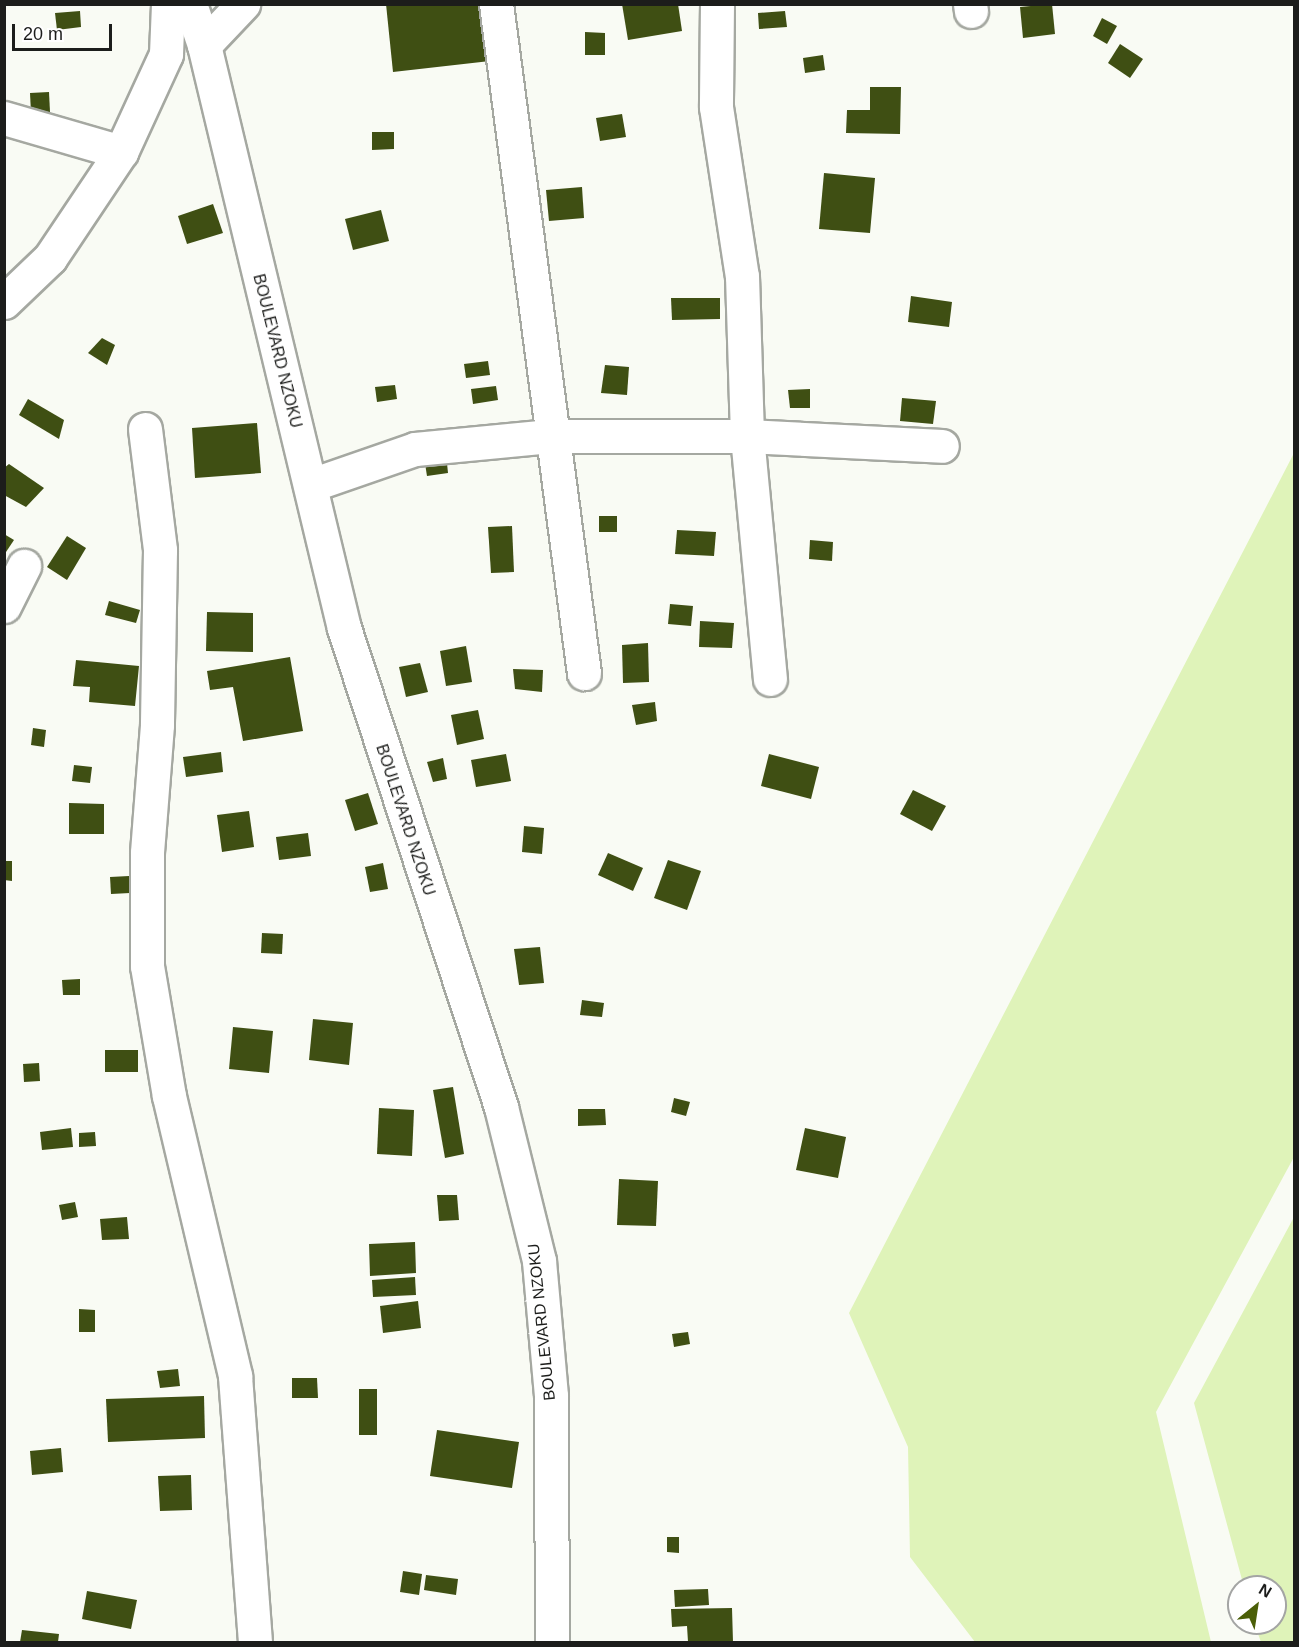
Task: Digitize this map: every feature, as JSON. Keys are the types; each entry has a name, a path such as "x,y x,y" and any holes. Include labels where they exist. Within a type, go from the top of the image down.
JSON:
{"street":[{"path":"4,302 50,258 122,152 166,54 168,4"},
{"name":"BOULEVARD NZOKU","path":"190,4 204,45 230,164 311,485 344,628 501,1107 539,1261 551,1396 552,1642"},
{"path":"204,45 243,4"},
{"path":"496,4 550,436 584,673"},
{"path":"717,4 716,107 742,276 747,436 770,679"},
{"path":"4,118 122,152"},
{"path":"145,429 160,550 157,725 147,853 147,966 169,1096 235,1376 255,1642"},
{"path":"311,485 415,449 550,436 747,436 942,446"},
{"path":"4,606 24,566"}],"green space":[{"path":"1294,453 1294,1157 1156,1412 1211,1642 975,1642 910,1557 908,1447 849,1313"},
{"path":"1294,1217 1294,1642 1261,1642 1258,1635 1287,1635 1287,1575 1241,1575 1194,1403"}],"building":[{"path":"386,4 483,4 490,61 393,72"},
{"path":"622,4 678,4 682,31 628,40"},
{"path":"1052,4 1055,34 1023,38 1020,7"},
{"path":"80,11 81,27 57,30 55,13"},
{"path":"785,11 787,27 759,29 758,13"},
{"path":"1102,18 1117,26 1107,44 1093,36"},
{"path":"585,32 605,33 605,55 585,55"},
{"path":"1120,44 1143,59 1130,78 1108,63"},
{"path":"823,55 825,70 805,73 803,58"},
{"path":"870,87 901,87 900,134 846,133 847,110 870,110"},
{"path":"49,92 50,112 31,113 30,93"},
{"path":"622,114 626,137 600,141 596,118"},
{"path":"372,132 394,132 394,149 372,150"},
{"path":"824,173 875,178 870,233 819,229"},
{"path":"582,187 584,218 549,221 546,190"},
{"path":"213,204 223,233 187,244 178,216"},
{"path":"381,210 389,241 353,250 345,219"},
{"path":"911,296 952,302 949,327 908,322"},
{"path":"671,298 720,298 720,319 672,320"},
{"path":"102,338 115,345 107,365 88,353"},
{"path":"488,361 490,375 466,378 464,364"},
{"path":"605,365 629,367 627,395 601,393"},
{"path":"395,385 397,399 377,402 375,387"},
{"path":"496,386 498,400 473,404 471,389"},
{"path":"810,389 810,408 790,408 788,390"},
{"path":"902,398 936,401 933,424 900,421"},
{"path":"28,399 64,420 59,439 19,415"},
{"path":"257,423 261,473 195,478 192,428"},
{"path":"446,454 448,473 427,476 424,457"},
{"path":"9,464 44,488 26,507 4,495 4,468"},
{"path":"599,516 617,516 617,532 599,532"},
{"path":"512,526 514,572 491,573 488,527"},
{"path":"677,530 716,532 714,556 675,554"},
{"path":"4,534 14,540 4,555"},
{"path":"67,536 86,548 67,580 47,567"},
{"path":"810,540 833,542 832,561 809,559"},
{"path":"109,601 140,610 136,623 105,615"},
{"path":"670,604 693,606 691,626 668,624"},
{"path":"207,612 253,613 253,652 206,651"},
{"path":"700,621 734,623 732,648 699,647"},
{"path":"648,643 649,682 623,683 622,645"},
{"path":"466,646 472,682 446,686 440,651"},
{"path":"290,657 303,731 243,741 233,687 210,690 207,671"},
{"path":"76,660 139,666 135,706 89,702 90,687 73,686"},
{"path":"420,663 428,692 406,697 399,667"},
{"path":"513,669 543,670 542,692 515,689"},
{"path":"655,702 657,721 636,725 632,705"},
{"path":"478,710 484,739 457,745 451,715"},
{"path":"33,728 46,730 44,747 31,745"},
{"path":"221,752 223,772 186,777 183,757"},
{"path":"506,754 511,781 476,787 471,760"},
{"path":"769,754 819,767 811,799 761,786"},
{"path":"443,758 447,779 433,782 427,762"},
{"path":"74,765 92,767 90,783 72,781"},
{"path":"913,790 946,806 932,831 900,814"},
{"path":"368,793 378,824 355,831 345,800"},
{"path":"69,803 104,804 104,834 69,834"},
{"path":"249,811 254,847 222,852 217,815"},
{"path":"524,826 544,828 542,854 522,852"},
{"path":"308,833 311,856 279,860 276,837"},
{"path":"608,853 643,868 633,891 598,875"},
{"path":"668,860 701,871 687,910 654,898"},
{"path":"4,861 12,861 12,881 4,880"},
{"path":"383,863 388,889 370,892 365,867"},
{"path":"129,876 130,893 111,894 110,877"},
{"path":"262,933 283,934 282,954 261,953"},
{"path":"540,947 544,983 519,985 514,949"},
{"path":"80,979 80,995 63,995 62,980"},
{"path":"582,1000 604,1003 602,1017 580,1015"},
{"path":"313,1019 353,1023 349,1065 309,1060"},
{"path":"233,1027 273,1031 269,1073 229,1069"},
{"path":"105,1050 138,1050 138,1072 105,1072"},
{"path":"39,1063 40,1081 24,1082 23,1064"},
{"path":"453,1087 464,1154 445,1158 433,1090"},
{"path":"674,1098 690,1102 686,1116 671,1112"},
{"path":"379,1108 414,1110 412,1156 377,1154"},
{"path":"578,1109 605,1109 606,1125 578,1126"},
{"path":"71,1128 73,1147 42,1150 40,1132"},
{"path":"805,1128 846,1137 838,1178 796,1170"},
{"path":"95,1132 96,1146 79,1147 79,1133"},
{"path":"619,1179 658,1181 656,1226 617,1225"},
{"path":"437,1195 457,1195 459,1220 439,1221"},
{"path":"75,1202 78,1217 62,1220 59,1205"},
{"path":"127,1217 129,1239 102,1240 100,1219"},
{"path":"415,1242 416,1273 370,1276 369,1244"},
{"path":"415,1277 416,1295 373,1297 372,1280"},
{"path":"418,1301 421,1328 383,1333 380,1306"},
{"path":"79,1309 95,1310 95,1332 79,1332"},
{"path":"688,1332 690,1344 674,1347 672,1334"},
{"path":"178,1369 180,1386 160,1388 157,1371"},
{"path":"292,1378 317,1378 318,1398 292,1398"},
{"path":"359,1389 377,1389 377,1435 359,1435"},
{"path":"204,1396 205,1438 108,1442 106,1399"},
{"path":"437,1430 519,1442 512,1488 430,1476"},
{"path":"61,1448 63,1472 32,1475 30,1451"},
{"path":"191,1475 192,1510 160,1511 158,1476"},
{"path":"667,1537 679,1537 679,1553 667,1552"},
{"path":"403,1571 422,1574 419,1595 400,1592"},
{"path":"426,1575 458,1579 456,1595 424,1590"},
{"path":"708,1589 709,1605 675,1607 674,1590"},
{"path":"87,1591 137,1600 131,1629 82,1619"},
{"path":"732,1608 733,1642 688,1642 687,1626 672,1627 671,1609"},
{"path":"22,1630 59,1634 58,1642 20,1642"}]}
